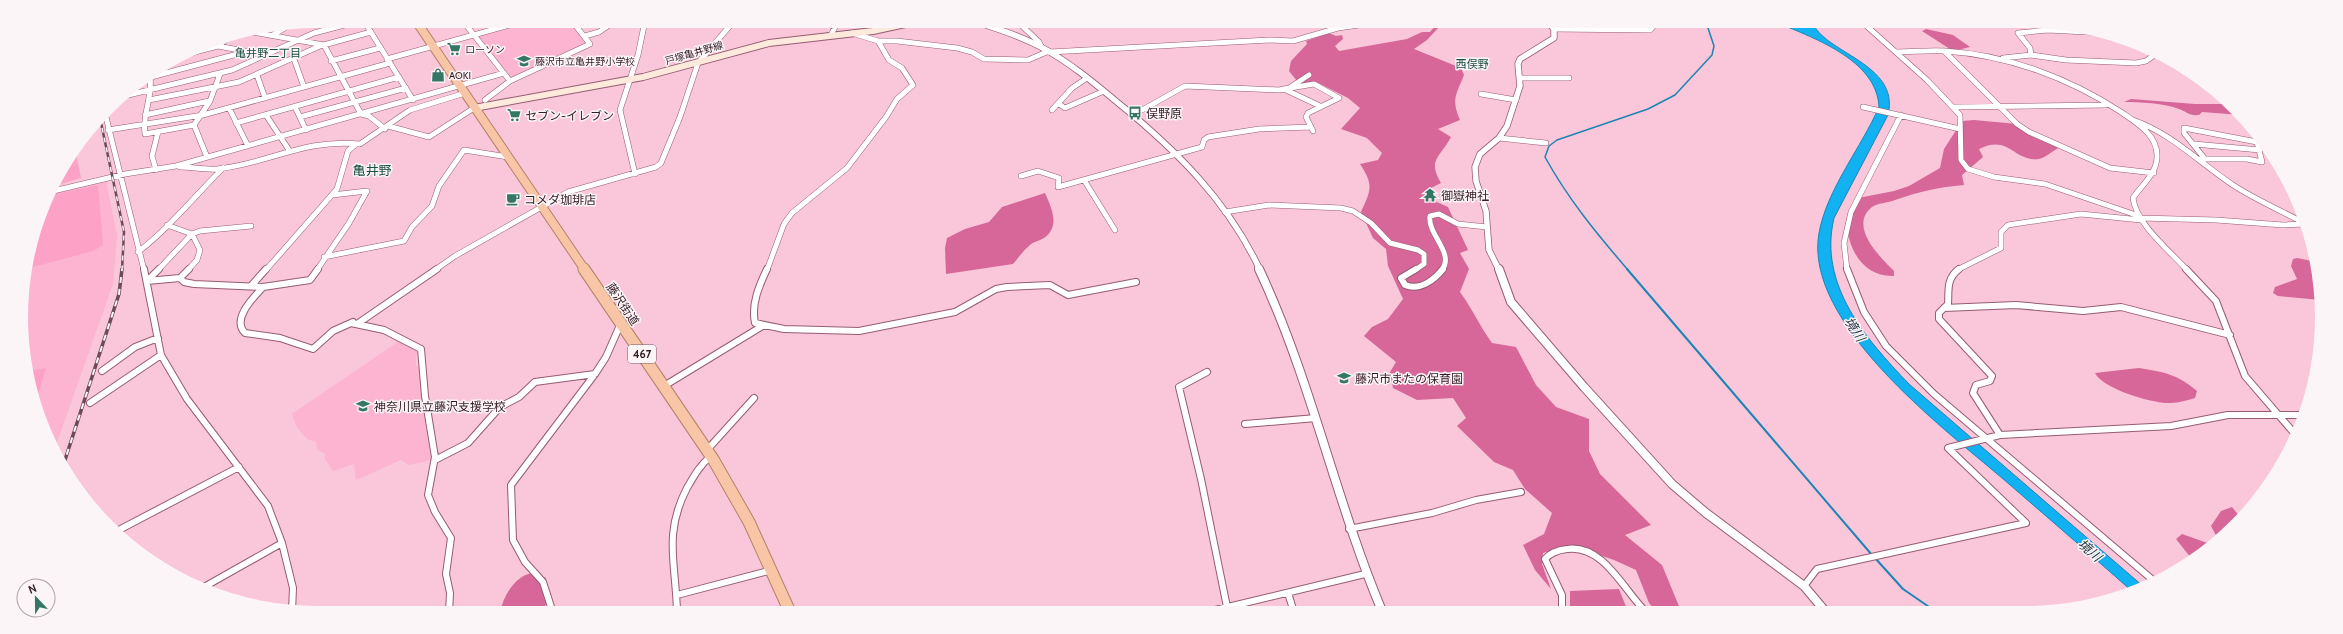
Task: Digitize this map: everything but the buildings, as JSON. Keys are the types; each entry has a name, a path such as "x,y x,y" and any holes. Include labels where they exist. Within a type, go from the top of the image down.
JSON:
{"highway":[{"name":"藤沢街道","path":"421,28 709,453 749,522 787,606"}],"main road":[{"name":"戸塚亀井野線","path":"474,108 630,80 769,43 894,28"}],"street":[{"path":"136,92 220,74 300,40 333,28"},
{"path":"368,28 413,100"},
{"path":"469,28 510,81"},
{"path":"108,130 142,126 203,115 340,77 433,46 499,28"},
{"path":"485,100 510,81 590,44 578,28"},
{"path":"585,36 599,32 605,28"},
{"path":"635,174 620,110 630,80 643,28"},
{"path":"263,287 248,304 241,319 242,330 245,333 280,338 313,349 334,331 366,317 455,256 568,192 656,167 661,163 680,117 698,63 728,28"},
{"path":"832,35 835,28"},
{"path":"994,28 1047,50"},
{"path":"1024,28 1047,50 1104,91 1178,155 1225,212 1245,242 1261,272 1316,418 1349,529 1365,574 1379,606"},
{"path":"852,33 878,41 897,40 947,46 966,50 984,58 996,60 1028,60 1047,50 1269,40 1293,41 1338,28"},
{"path":"1652,28 1650,30 1612,28 1554,30 1555,36 1549,43 1520,59 1518,67 1520,78 1516,100 1507,126 1499,138 1480,154 1475,167 1476,181 1486,211 1489,250 1501,273 1511,302 1584,387 1686,496 1804,586 1820,606"},
{"path":"1869,28 1897,52 1960,115 1962,121 1960,129 1961,160 1964,166 1971,171 1994,178 2045,184 2140,218"},
{"path":"273,35 281,30"},
{"path":"2031,55 2030,48 2018,34 2048,30 2069,31"},
{"path":"149,100 239,82 324,45 371,32"},
{"path":"263,34 324,45"},
{"path":"878,41 889,60 902,68 913,85 912,88 897,99 886,117 847,168 792,213 784,224 755,298 753,319 755,323 784,329 859,331 955,312 996,289 1007,287 1050,285 1068,295 1136,282"},
{"path":"324,45 348,92 362,114 369,116 386,128 429,137 474,108"},
{"path":"214,47 218,46 266,55"},
{"path":"331,61 380,48"},
{"path":"1897,52 1944,51 1994,58 2043,72 2084,90 2150,134 2157,163 2154,173 2133,198 2134,208 2140,218 2216,301 2245,376 2282,417 2292,431"},
{"path":"1944,51 1998,105 2029,132 2066,150 2110,168 2154,173"},
{"path":"160,74 246,52"},
{"path":"1994,58 2031,55 2066,60 2136,64 2146,62 2152,57"},
{"path":"294,59 304,87"},
{"path":"251,286 332,195 339,185 348,151 356,144 367,140 419,106 504,73"},
{"path":"151,81 153,88 142,126 145,134 194,125 203,115 217,87 220,74"},
{"path":"257,75 265,98"},
{"path":"1286,88 1309,75"},
{"path":"236,123 399,77"},
{"path":"1052,110 1059,104 1076,83 1087,78"},
{"path":"1520,78 1569,78"},
{"path":"1022,176 1038,171 1059,178 1058,187 1202,148 1204,140 1208,137 1259,130 1312,129 1306,118 1308,113 1339,98 1314,84 1262,91 1224,86 1215,88 1185,86 1144,109 1131,113"},
{"path":"300,117 406,88"},
{"path":"1286,88 1320,106"},
{"path":"57,190 120,175 166,168 413,100 462,90"},
{"path":"1059,104 1065,108 1104,91"},
{"path":"1481,94 1516,100"},
{"path":"145,114 209,101"},
{"path":"1953,107 1998,105 2107,105"},
{"path":"295,107 306,130"},
{"path":"1866,107 1960,129"},
{"path":"229,108 248,146"},
{"path":"266,115 289,150"},
{"path":"1900,115 1851,212 1844,243 1848,274 1864,312 1894,354 1934,394 2150,578"},
{"path":"2129,119 2148,125 2202,159 2220,176 2298,220"},
{"path":"106,120 138,252 147,281 161,355 187,399 268,506 282,543 293,588 292,605"},
{"path":"194,125 207,157"},
{"path":"2202,159 2194,144 2184,134 2184,128 2256,142"},
{"path":"156,170 152,156 158,132"},
{"path":"1499,138 1546,143"},
{"path":"166,168 222,168 289,150 334,141 356,144"},
{"path":"2194,144 2260,150"},
{"path":"2202,159 2247,159 2262,162 2258,146"},
{"path":"324,257 404,241 412,227 432,206 439,186 464,150 508,157"},
{"path":"138,252 156,238 222,168"},
{"path":"1084,180 1115,230"},
{"path":"180,278 184,282 194,284 263,287 310,280 324,257 349,223 368,191 332,195"},
{"path":"1225,212 1269,205 1337,207 1350,210 1371,223 1390,243 1418,250 1424,254 1424,264 1401,278 1405,285 1413,288 1420,286 1435,276 1445,266 1445,253 1429,224 1430,216 1439,214 1458,224 1487,227"},
{"path":"2000,435 1973,393 1973,389 1978,384 1990,381 1992,376 1987,368 1939,319 1939,313 1948,304 1948,284 1953,275 1966,264 2001,248 2000,234 2006,226 2081,214 2140,218 2216,220 2283,225 2300,224"},
{"path":"147,281 180,278 197,260 200,250 192,234 167,225"},
{"path":"147,281 192,234 200,231 251,226"},
{"path":"1944,308 2016,305 2083,311 2121,307 2230,335"},
{"path":"354,323 384,330 421,349 425,396 435,460 428,495 435,512 451,538 446,574 450,593 449,606"},
{"path":"551,606 543,582 525,562 513,540 511,485 595,374 606,357 621,323"},
{"path":"664,386 764,325"},
{"path":"102,371 135,347 158,338"},
{"path":"90,403 161,355"},
{"path":"1207,372 1178,387 1201,480 1227,606"},
{"path":"435,460 468,443 500,407 519,397 535,382 595,374"},
{"path":"676,606 677,595 670,541 678,502 709,453 754,398"},
{"path":"1804,586 1809,582 1817,569 2026,522 1948,448 2000,435 2171,426 2228,415 2298,416"},
{"path":"1245,424 1316,418"},
{"path":"121,529 239,467"},
{"path":"1349,529 1432,513 1476,500 1521,492"},
{"path":"208,585 282,543"},
{"path":"1562,606 1562,595 1545,559 1555,552 1573,548 1588,552 1603,561 1640,606"},
{"path":"677,595 772,570"},
{"path":"1246,606 1288,593 1365,574"},
{"path":"1288,593 1292,606"}],"shaded area":[{"name":"藤沢市立亀井野小学校","path":"505,28 575,28 588,43 510,79 478,36"},
{"path":"1433,28 1438,28 1427,40 1414,49 1461,68 1464,75 1457,92 1455,102 1460,120 1438,129 1451,137 1435,163 1435,169 1441,183 1425,191 1430,199 1448,207 1468,250 1460,253 1469,269 1460,292 1492,343 1516,347 1536,385 1556,407 1589,419 1589,451 1600,474 1651,525 1625,535 1662,565 1679,606 1652,606 1649,603 1636,570 1614,560 1570,545 1543,553 1542,564 1551,589 1535,570 1523,545 1544,534 1552,513 1525,489 1513,470 1494,462 1457,426 1466,418 1453,398 1417,400 1393,388 1390,372 1396,362 1364,336 1372,327 1388,319 1403,299 1388,266 1386,249 1373,238 1361,212 1370,188 1367,177 1360,164 1378,160 1382,153 1367,138 1341,129 1360,108 1348,98 1316,82 1296,89 1297,81 1289,71 1291,61 1307,44 1306,41 1329,33 1336,36 1342,35 1343,39 1335,46 1339,51 1407,39 1422,32 1430,32"},
{"path":"1926,29 1953,35 1970,47 1953,51 1922,31"},
{"path":"2131,99 2195,104 2221,104 2231,114 2202,112 2199,115 2193,115 2167,105 2124,102"},
{"path":"1974,120 2017,124 2060,147 2047,156 2039,159 2030,159 2023,157 2005,146 1989,145 1979,149 1983,157 1962,175 1964,185 1929,190 1872,207 1865,215 1863,223 1865,232 1875,250 1894,271 1894,276 1875,273 1861,262 1856,255 1849,237 1847,224 1858,198 1894,191 1909,186 1940,168 1944,149 1962,121"},
{"path":"77,156 81,178 61,184"},
{"path":"106,181 117,236 113,284 57,443 43,410 38,392 30,355 28,317 30,279 38,242 43,224 56,192"},
{"path":"98,185 103,245 93,251 33,267 43,224 55,194"},
{"path":"1045,193 1052,210 1052,228 1044,238 1028,247 1013,264 946,274 945,248 947,238 965,229 989,222 1002,207"},
{"path":"2297,258 2309,260 2313,279 2314,299 2278,296 2273,293 2275,287 2297,279 2291,266 2293,259"},
{"name":"神奈川県立藤沢支援学校","path":"399,341 415,348 419,353 416,355 416,366 421,367 421,397 431,460 409,465 401,460 356,480 354,464 333,471 325,459 325,454 317,449 316,442 307,439 296,426 292,414"},
{"path":"46,368 38,394 38,392 33,370"},
{"path":"2139,368 2176,377 2197,391 2195,398 2180,402 2163,403 2141,398 2108,385 2095,373"},
{"path":"2232,507 2237,514 2216,535 2211,526 2221,511"},
{"path":"2182,534 2206,543 2189,556 2176,539"},
{"path":"532,573 546,578 547,603 545,606 502,606 507,594 515,582"},
{"path":"1619,589 1626,606 1570,606 1570,591"}],"water":[{"name":"境川","path":"1790,28 1816,28 1830,42 1859,60 1872,71 1883,83 1889,97 1888,115 1834,218 1831,243 1833,266 1839,288 1849,309 1877,348 1909,384 2139,583 2128,588 1914,402 1882,370 1854,336 1832,302 1820,267 1819,233 1829,201 1879,107 1875,90 1867,76 1855,63 1840,52"}],"waterway":[{"path":"1628,270 1584,216 1563,187 1545,157 1549,146 1557,140 1648,109 1675,95 1712,55 1714,46 1708,28"},
{"path":"1627,269 1872,555"},
{"path":"1875,558 1903,589 1928,606"}],"railway":[{"path":"101,125 124,232 122,270"},
{"path":"65,459 119,294 122,269"}],"place":[{"name":"ローソン","path":"454,49"},
{"name":"藤沢市立亀井野小学校","path":"524,61"},
{"name":"AOKI","path":"438,75"},
{"name":"俣野原","path":"1135,113"},
{"name":"セブン-イレブン","path":"514,115"},
{"name":"御嶽神社","path":"1430,195"},
{"name":"コメダ珈琲店","path":"513,199"},
{"name":"藤沢市またの保育園","path":"1344,378"},
{"name":"神奈川県立藤沢支援学校","path":"363,406"}],"district":[{"name":"亀井野二丁目","path":"268,53"},
{"name":"西俣野","path":"1472,64"},
{"name":"亀井野","path":"372,170"}]}
